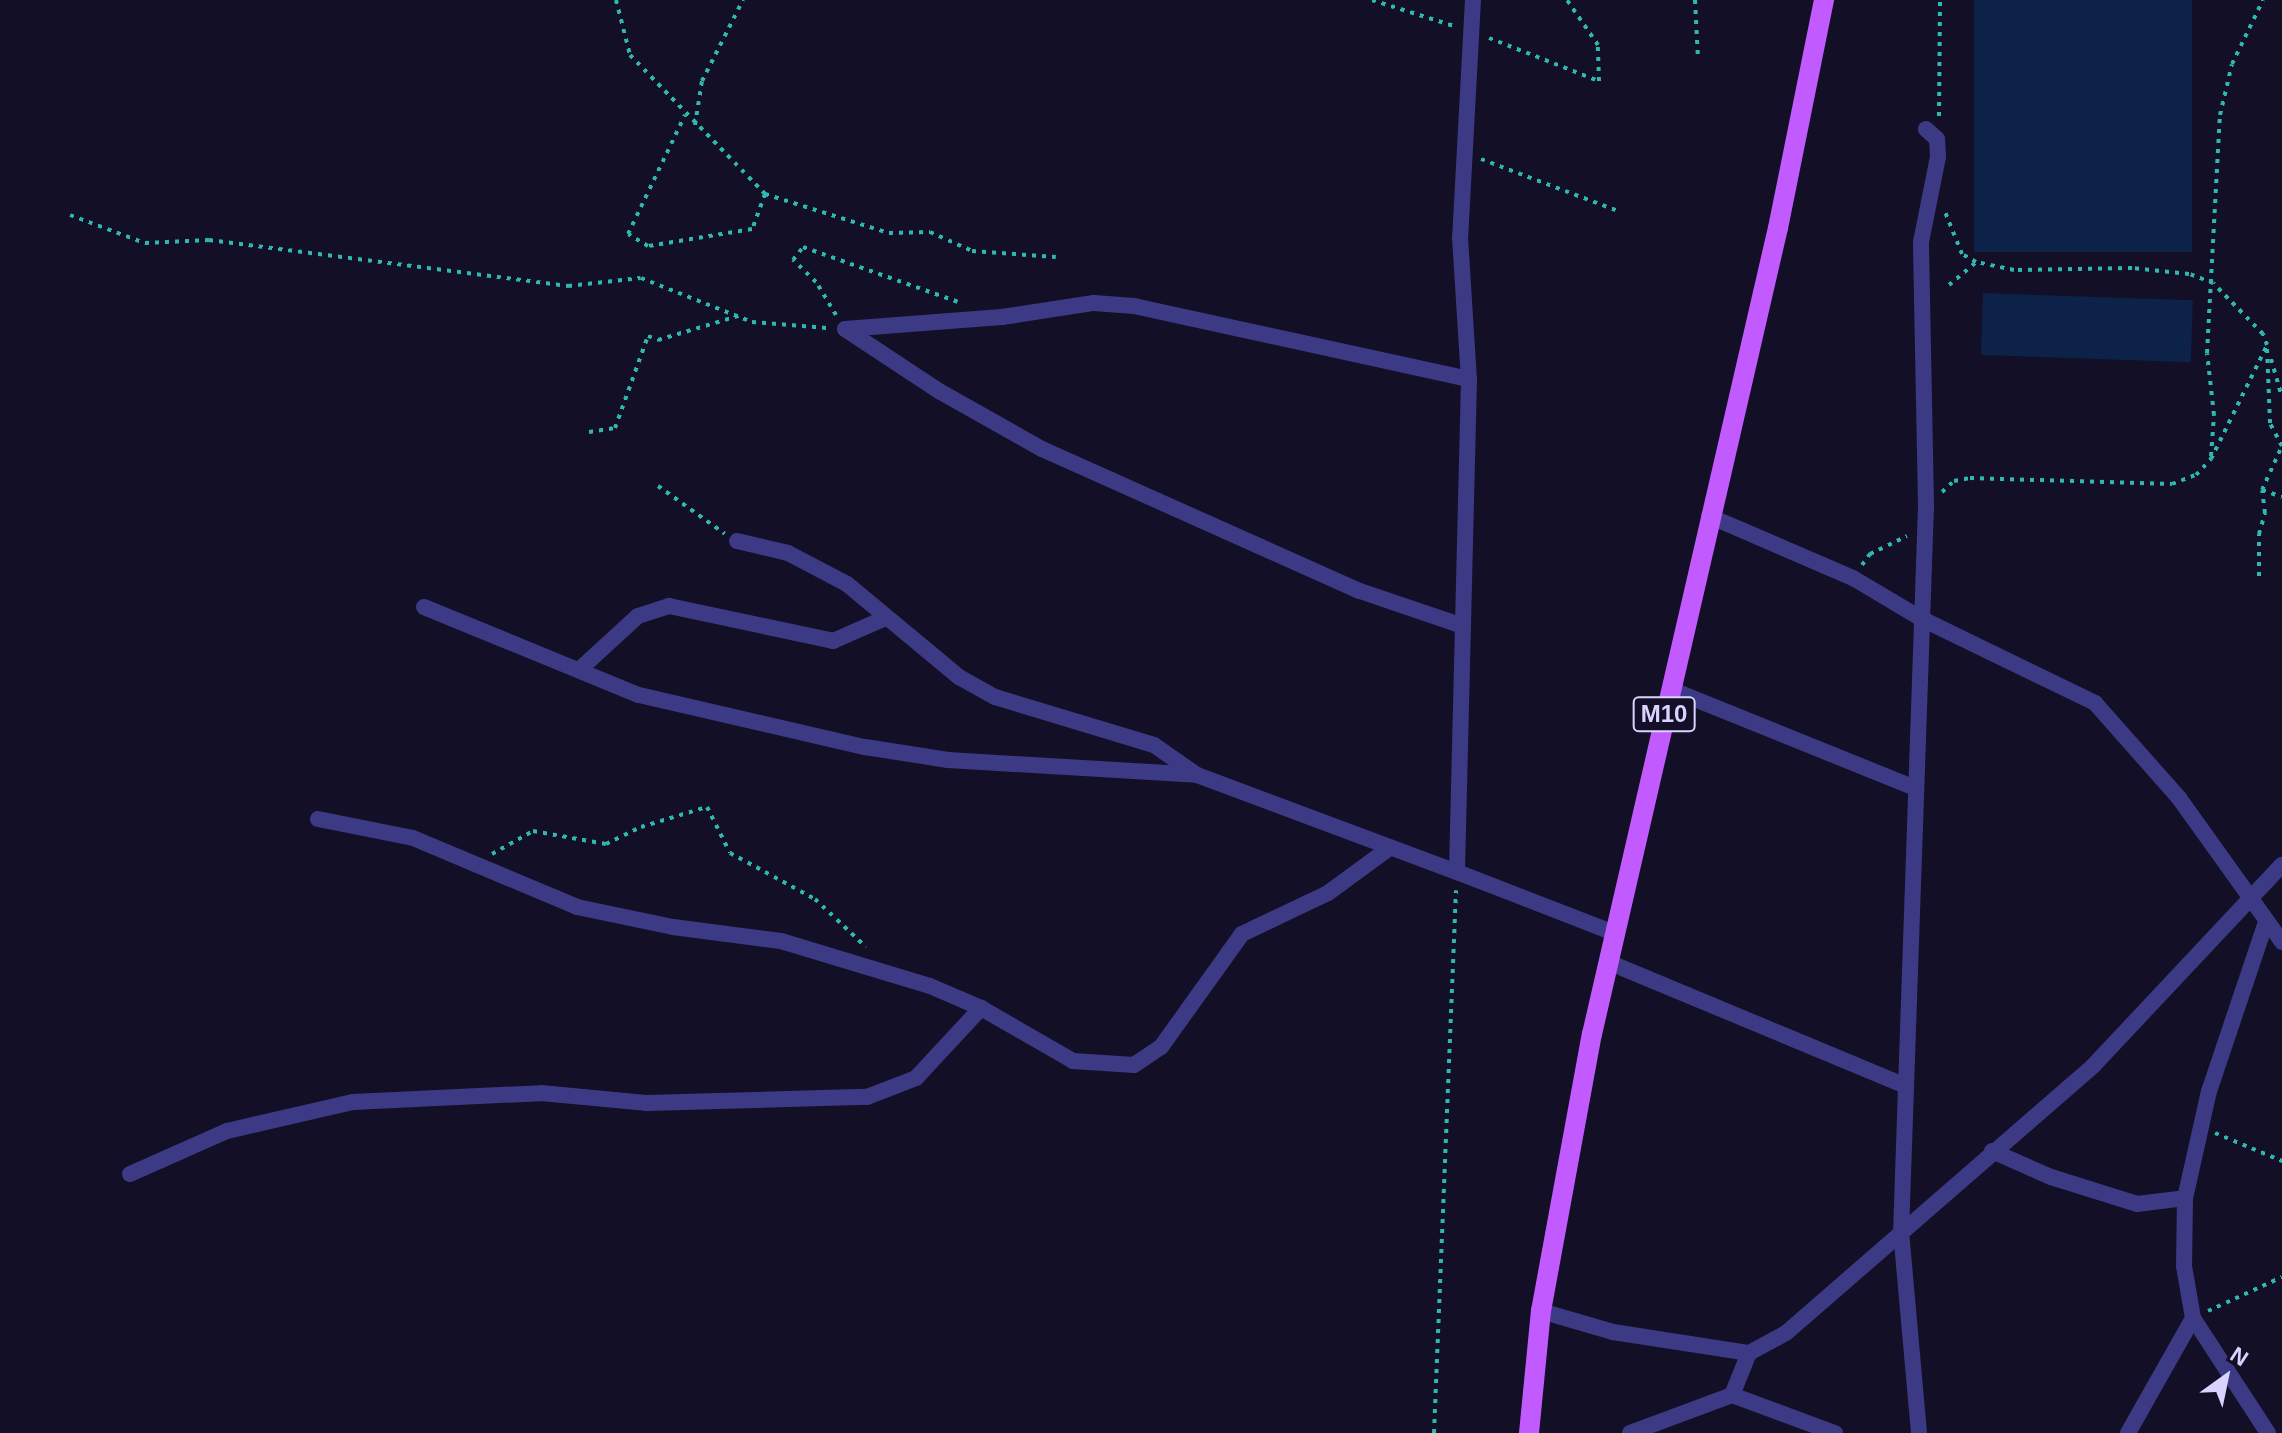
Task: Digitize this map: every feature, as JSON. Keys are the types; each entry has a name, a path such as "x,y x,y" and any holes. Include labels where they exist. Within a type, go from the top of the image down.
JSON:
{"main road":[{"name":"M10","path":"1529,1433 1541,1311 1608,962 1778,228 1824,0"}],"street":[{"path":"1457,872 1460,625 1469,379 1460,237 1473,0"},
{"path":"1919,1433 1901,1233 1920,618 1926,517 1921,242 1936,188 1931,134"},
{"path":"845,329 1002,317 1094,303 1134,306 1469,379"},
{"path":"845,329 939,391 1042,449 1360,591 1460,625"},
{"path":"1709,516 1853,578 1920,618 2095,703 2179,798 2251,903 2282,942"},
{"path":"737,541 813,564 847,584 883,619 995,697 1154,745 1197,775 1614,933"},
{"path":"579,670 638,616 669,606 833,641 883,619"},
{"path":"424,607 639,695 865,747 994,766 1197,775"},
{"path":"1670,689 1915,788"},
{"path":"318,819 413,838 577,907 673,927 781,941 897,976 981,1008 1073,1061 1134,1065 1161,1047 1242,934 1328,893 1388,849"},
{"path":"1732,1395 1749,1353 1816,1310 1992,1151 2093,1066 2251,903 2282,865"},
{"path":"2266,922 2202,1128 2185,1198 2184,1266 2193,1318 2268,1433"},
{"path":"1608,962 1904,1085"},
{"path":"130,1174 227,1131 353,1102 541,1093 646,1103 867,1097 916,1078 981,1008"},
{"path":"1992,1151 2051,1177 2137,1204 2185,1198"},
{"path":"1541,1311 1613,1332 1749,1353"},
{"path":"2128,1433 2193,1318"},
{"path":"1630,1433 1732,1395 1835,1433"}],"path":[{"path":"616,0 630,55 765,194 889,233 930,232 972,251 1056,257"},
{"path":"695,125 702,81 743,0"},
{"path":"1372,0 1471,32 1599,81 1598,45 1567,0"},
{"path":"1695,0 1698,60"},
{"path":"1931,134 1942,95 1940,0"},
{"path":"2211,459 2214,415 2207,353 2220,115 2232,64 2263,0"},
{"path":"685,115 628,234 648,246 752,229 765,194"},
{"path":"1465,151 1510,174 1618,211"},
{"path":"1936,188 1962,254 1976,262 2014,270 2132,268 2189,274 2213,283 2263,334 2282,397"},
{"path":"70,215 145,243 209,240 568,286 641,278 752,322 845,329"},
{"path":"845,329 816,282 793,260 803,247 1002,317"},
{"path":"1949,285 1976,262"},
{"path":"589,432 615,428 648,336 658,340 740,315"},
{"path":"1853,578 1870,554 1910,535 1926,517 1937,496 1954,481 1970,478 2172,484 2196,475 2211,459 2267,345"},
{"path":"2259,576 2259,534 2265,513 2262,490 2282,446 2270,423 2267,345"},
{"path":"658,486 737,541"},
{"path":"2262,490 2282,497"},
{"path":"473,864 533,831 606,844 641,827 707,807 730,853 815,899 897,976"},
{"path":"1434,1433 1457,872"},
{"path":"2202,1128 2282,1161"},
{"path":"2193,1318 2282,1277"}],"water":[{"path":"1974,0 2192,0 2192,252 1974,252"},
{"path":"1983,293 2193,300 2191,362 1981,355"}]}
